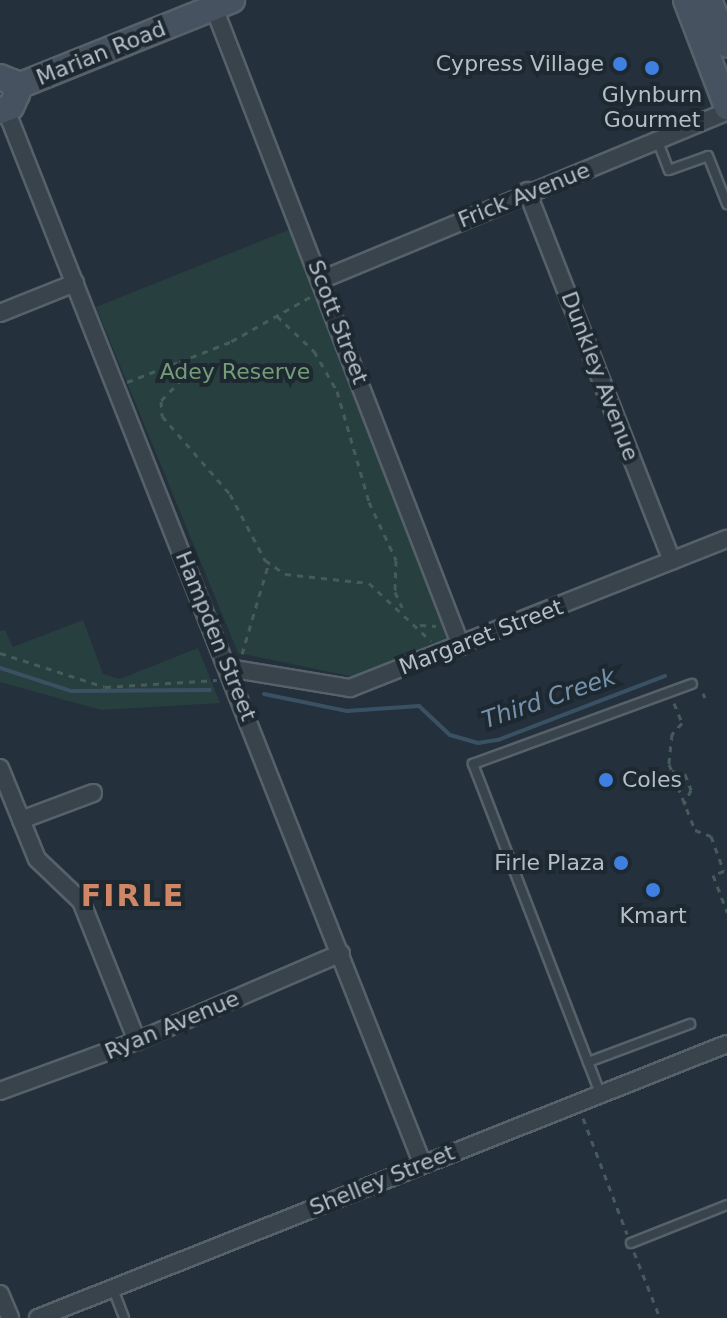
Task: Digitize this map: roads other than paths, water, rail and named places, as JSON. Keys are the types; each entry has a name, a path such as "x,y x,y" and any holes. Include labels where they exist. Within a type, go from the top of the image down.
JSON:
{"street":[{"path":"686,0 712,13 727,45"},
{"name":"Marian Road","path":"8,82 219,2"},
{"name":"Scott Street","path":"219,2 461,646"},
{"path":"712,13 727,110"},
{"path":"3,111 15,102 8,82"},
{"name":"Frick Avenue","path":"324,282 527,191 658,142 727,110"},
{"name":"Hampden Street","path":"3,111 75,283 422,1163"},
{"name":"Dunkley Avenue","path":"527,191 672,561"},
{"path":"0,313 75,283"},
{"name":"Margaret Street","path":"230,673 350,688 727,539"},
{"path":"0,768 37,859 81,901 137,1041"},
{"path":"21,820 93,793"},
{"name":"Ryan Avenue","path":"0,1091 137,1041 341,953"},
{"name":"Shelley Street","path":"38,1318 727,1044"},
{"path":"0,1294 10,1318"}],"lane":[{"path":"658,142 669,170 708,156 727,204"},
{"path":"600,1093 473,764 692,684"},
{"path":"588,1062 690,1024"},
{"path":"631,1243 727,1205"},
{"path":"113,1288 124,1318"}],"waterway":[{"name":"Third Creek","path":"0,668 71,691 210,690"},
{"name":"Third Creek","path":"264,694 347,711 419,706 450,735 478,743 498,740 665,676"}],"place":[{"name":"Cypress Village","path":"620,64"},
{"name":"Glynburn Gourmet","path":"652,68"},
{"name":"Coles","path":"606,780"},
{"name":"Firle Plaza","path":"621,863"},
{"name":"Kmart","path":"653,890"}],"district":[{"name":"FIRLE","path":"133,896"}],"park label":[{"name":"Adey Reserve","path":"235,372"}]}
